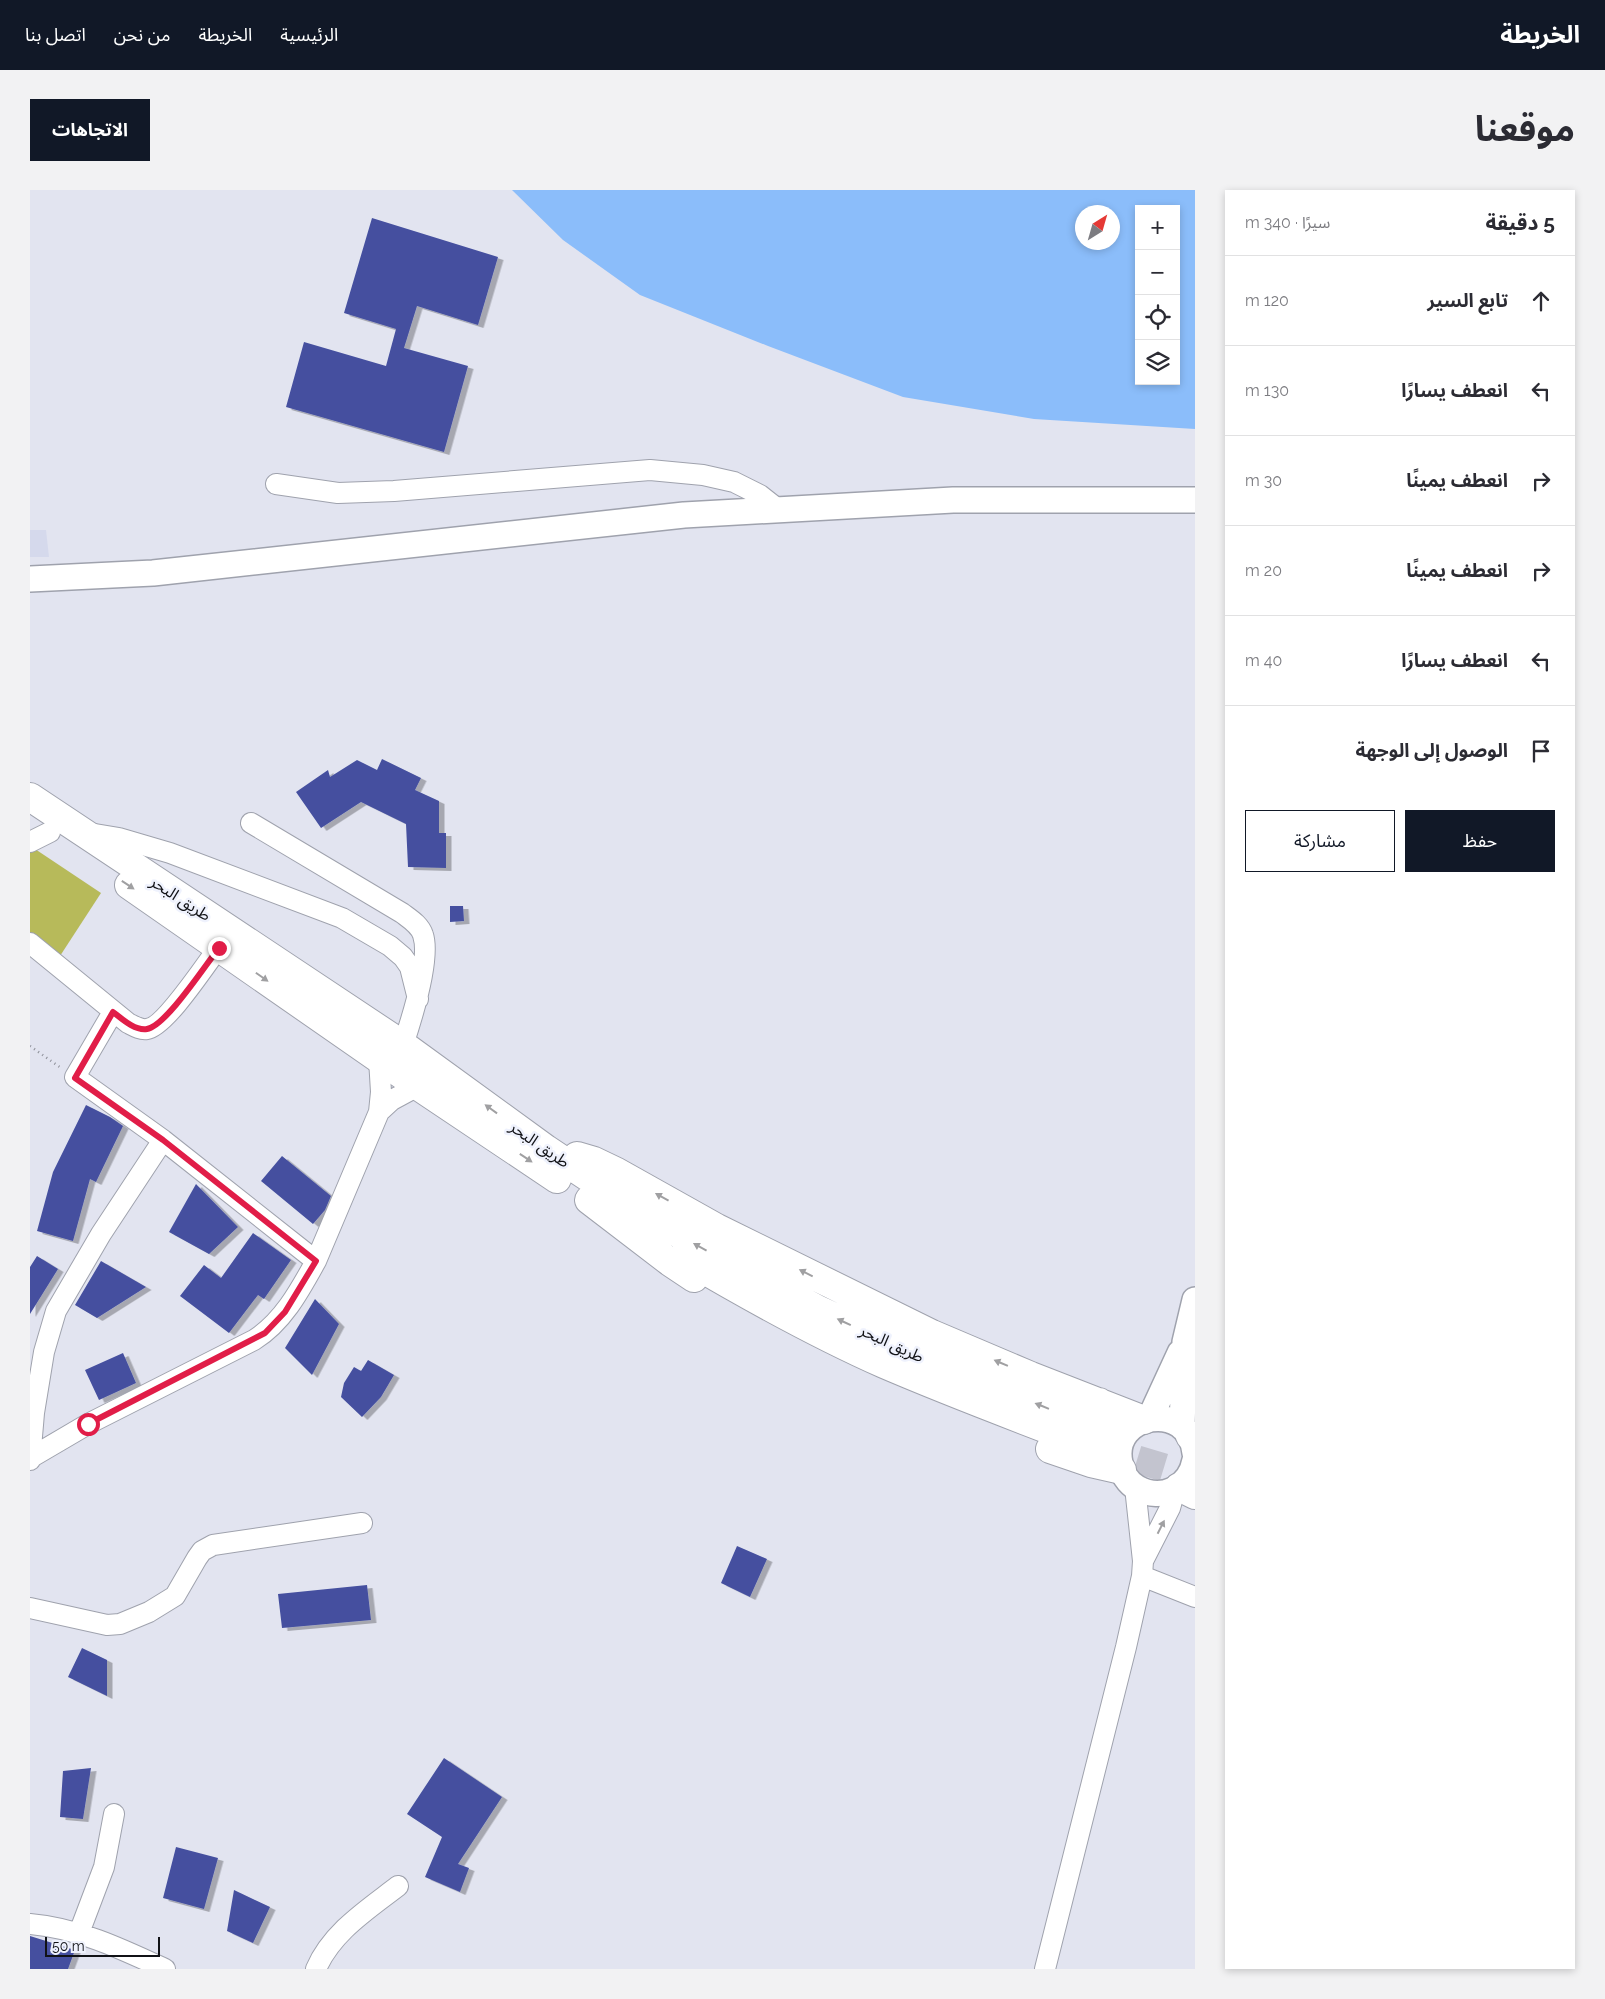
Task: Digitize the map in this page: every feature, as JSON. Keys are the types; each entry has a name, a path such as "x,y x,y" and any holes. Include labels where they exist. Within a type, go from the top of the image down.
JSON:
{"highway":[{"name":"طريق البحر","path":"30,797 403,1045 546,1149 698,1245 819,1310 1090,1433"},
{"name":"طريق البحر","path":"37,831 219,948 418,1086 589,1200 718,1278 827,1337 937,1387 1090,1433"},
{"path":"1128,1478 1090,1433 1147,1419"}],"main road":[{"path":"30,579 153,573 684,515 953,500 1195,500"},
{"path":"1147,1419 1185,1342 1195,1300"},
{"path":"1185,1342 1193,1469 1183,1491 1161,1494 1147,1493 1128,1478 1119,1458 1120,1446 1125,1435 1133,1426 1147,1419 1161,1418 1172,1421 1191,1443"}],"street":[{"path":"276,484 338,493 394,491 650,470 703,474 734,482 760,495 779,510"},
{"path":"251,822 402,913 415,923 422,933 425,944 418,999 403,1045"},
{"path":"80,831 119,838 170,853 342,918 390,946 403,957 410,967 418,999"},
{"path":"30,943 113,1012 139,1028 148,1029 156,1025 170,1012 219,948"},
{"path":"113,1012 75,1078 163,1140 316,1261"},
{"path":"30,1459 88,1424 265,1333 285,1312 316,1261 378,1112 381,1092 379,1059"},
{"path":"378,1112 392,1100 418,1086"},
{"path":"30,1459 34,1413 42,1361 56,1311 101,1234 163,1140"},
{"path":"1128,1478 1143,1569"},
{"path":"1045,1969 1126,1647 1143,1569 1170,1508 1183,1491"},
{"path":"30,1608 107,1626 120,1624 149,1612 175,1596 202,1551 213,1545 362,1523"},
{"path":"1143,1569 1195,1597"},
{"path":"79,1934 104,1866 114,1814"},
{"path":"316,1969 334,1939 345,1927 398,1886"},
{"path":"30,1924 79,1934 110,1944 165,1969"}],"path":[{"path":"30,1046 75,1078"}],"shaded area":[{"path":"30,530 46,530 49,557 30,557"},
{"path":"32,847 101,893 60,956 30,933 30,850"}],"water":[{"path":"512,190 1195,190 1195,429 1034,419 903,397 640,295 563,240"}],"building":[{"path":"372,218 498,257 478,325 417,306 404,348 468,366 444,452 286,407 304,342 386,366 396,329 344,313"},
{"path":"382,759 421,778 415,790 439,801 439,833 446,833 446,868 408,867 406,824 361,802 321,828 296,792 328,770 330,777 357,760 377,770"},
{"path":"450,906 463,906 464,921 450,922"},
{"path":"86,1105 123,1126 96,1182 90,1179 73,1241 37,1231 53,1172"},
{"path":"282,1156 331,1196 325,1210 313,1224 261,1181"},
{"path":"196,1184 238,1227 209,1254 169,1232"},
{"path":"253,1233 291,1260 264,1299 258,1295 229,1333 180,1296 204,1265 221,1278"},
{"path":"37,1256 58,1269 30,1314 30,1267"},
{"path":"101,1261 146,1287 97,1318 75,1305"},
{"path":"315,1299 339,1324 312,1375 285,1348"},
{"path":"123,1353 136,1383 99,1400 85,1370"},
{"path":"368,1360 394,1375 381,1397 362,1417 341,1397 344,1383 354,1367 361,1371"},
{"path":"737,1546 767,1559 750,1597 721,1583"},
{"path":"367,1585 371,1620 282,1628 278,1594"},
{"path":"82,1648 107,1660 107,1696 68,1677"},
{"path":"444,1758 502,1797 458,1864 469,1868 460,1892 425,1877 442,1837 407,1814"},
{"path":"91,1768 83,1819 60,1817 63,1771"},
{"path":"176,1847 218,1858 204,1909 163,1898"},
{"path":"234,1890 270,1907 253,1943 227,1931"},
{"path":"30,1936 75,1950 68,1969 30,1969"}],"tunnel":[{"path":"1097,1447 1195,1477"}],"route":[{"path":"88,1424 265,1333 285,1312 304,1284 316,1261 163,1140 75,1078 113,1012 128,1023 139,1028 148,1029 156,1025 170,1012 219,948"}]}
